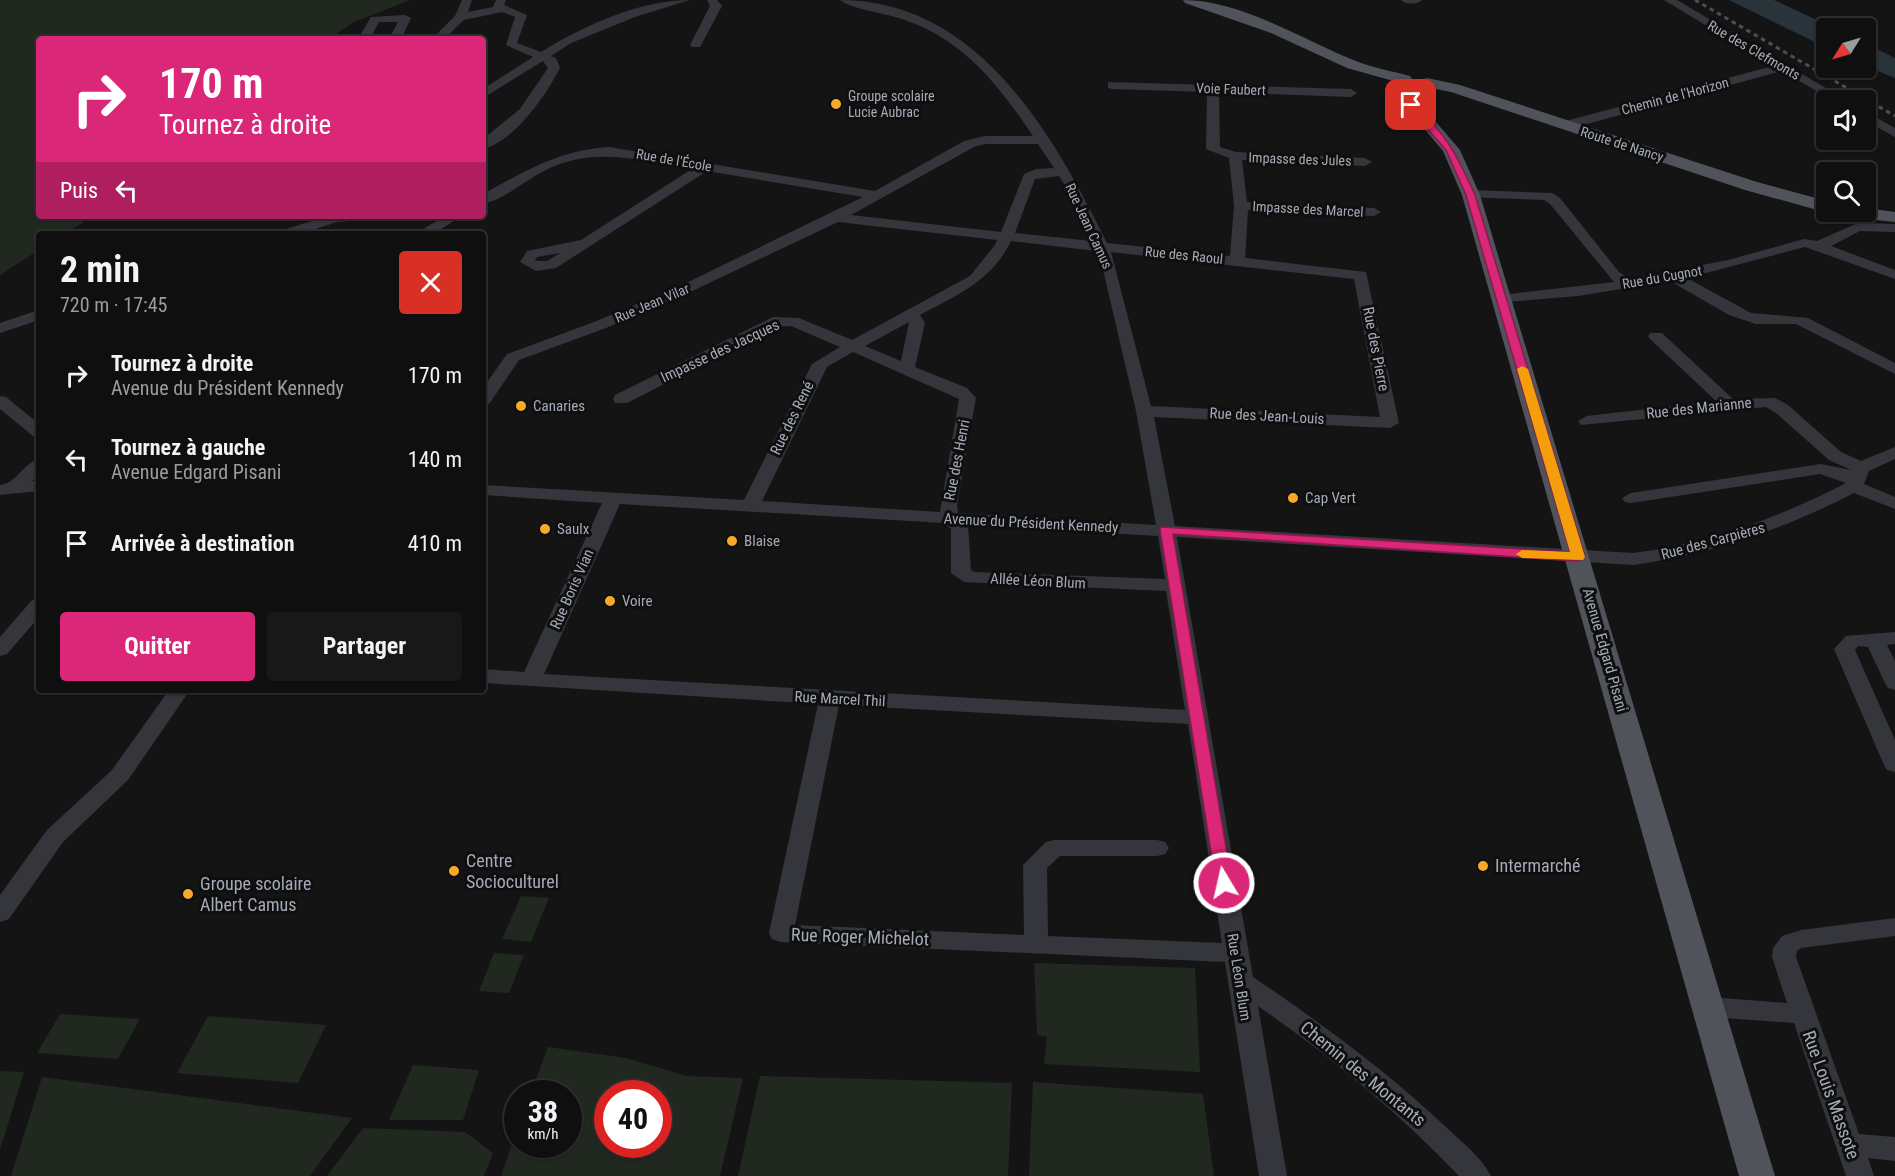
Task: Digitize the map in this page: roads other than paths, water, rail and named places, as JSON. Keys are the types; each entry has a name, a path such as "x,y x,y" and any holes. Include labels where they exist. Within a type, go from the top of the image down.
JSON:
{"main road":[{"name":"Route de Nancy","path":"1190,0 1257,22 1337,59 1411,88 1467,92 1776,194 1816,204"},
{"name":"Avenue Edgard Pisani","path":"1411,88 1451,150 1470,194 1578,557 1757,1176"},
{"name":"Route de Nancy","path":"1776,194 1816,199"},
{"path":"1876,206 1893,212"},
{"path":"1876,212 1893,212"}],"street":[{"path":"441,36 460,17 467,0"},
{"path":"486,92 541,57 590,30 664,2 686,0"},
{"path":"696,45 699,35 716,6 712,0"},
{"name":"Rue Jean Camus","path":"845,0 908,16 961,44 999,80 1070,182 1102,247 1113,278 1144,411 1166,529"},
{"path":"1406,0 1417,0"},
{"name":"Rue des Clefmonts","path":"1669,0 1822,90"},
{"path":"460,17 502,5 521,15 511,42 512,45 552,61 554,68 548,81 507,129 486,143"},
{"path":"366,36 375,20 405,18 396,36"},
{"name":"Chemin de l'Horizon","path":"1567,125 1782,67"},
{"name":"Voie Faubert","path":"1112,85 1351,93"},
{"path":"1213,88 1214,149 1235,156 1241,206 1237,260"},
{"path":"1876,122 1895,133"},
{"name":"Rue Jean Vilar","path":"486,396 513,357 600,325 685,289 836,218 959,148 985,140 1040,140"},
{"name":"Rue de l'École","path":"486,198 555,158 570,154 620,151 875,195"},
{"name":"Impasse des Jules","path":"1235,156 1365,162"},
{"path":"581,244 706,166"},
{"name":"Rue des René","path":"751,508 755,494 820,364 984,273 1006,237 1029,177 1036,173 1061,172"},
{"path":"1470,194 1547,196 1555,201 1614,275 1627,284"},
{"name":"Impasse des Marcel","path":"1241,206 1374,212"},
{"name":"Rue du Cugnot","path":"1819,246 1893,212"},
{"path":"836,218 1006,237"},
{"path":"295,231 333,219"},
{"path":"361,231 371,219"},
{"path":"428,231 450,219"},
{"name":"Rue des Raoul","path":"1006,237 1361,275"},
{"name":"Rue du Cugnot","path":"1501,300 1672,276 1748,260 1804,243 1819,246 1895,275"},
{"name":"Rue des Pierre","path":"1361,275 1390,423"},
{"path":"1672,276 1733,310 1756,319 1792,318 1802,321 1895,369"},
{"path":"907,368 917,323 912,314"},
{"path":"0,328 36,316"},
{"name":"Impasse des Jacques","path":"621,399 772,322 793,321 907,368"},
{"path":"1656,336 1729,404"},
{"name":"Rue des Henri","path":"907,368 961,392 968,398 948,505 950,519"},
{"path":"0,401 36,430"},
{"name":"Rue des Marianne","path":"1587,421 1729,404 1769,402 1782,409 1857,477"},
{"name":"Rue des Jean-Louis","path":"1144,411 1390,423"},
{"name":"Rue des Carpières","path":"1578,557 1633,560 1707,546 1762,530 1857,477 1895,452"},
{"path":"8,489 36,466"},
{"path":"1631,498 1821,469 1857,477 1895,504"},
{"path":"8,489 36,486"},
{"name":"Avenue du Président Kennedy","path":"486,490 751,508 1166,529 1578,557"},
{"name":"Rue Boris Vian","path":"531,680 613,499"},
{"name":"Allée Léon Blum","path":"950,519 960,527 961,573 971,578 1175,585"},
{"name":"Rue Léon Blum","path":"1166,529 1273,1176"},
{"path":"0,650 30,627 36,612"},
{"path":"1895,683 1885,639 1853,640 1844,649 1895,765"},
{"name":"Rue Marcel Thil","path":"486,676 1197,718"},
{"path":"0,913 56,836 120,775 178,693"},
{"name":"Rue Roger Michelot","path":"830,698 781,933 1235,953"},
{"path":"1036,944 1035,865 1054,848 1157,848"},
{"name":"Rue Louis Massote","path":"1860,1176 1784,957 1785,948 1791,942 1895,927"},
{"name":"Chemin des Montants","path":"1240,981 1278,1006 1372,1078 1440,1137 1477,1176"},
{"path":"1709,1007 1803,1014"},
{"path":"1849,1145 1895,1149"}],"railway":[{"path":"1695,0 1895,116"}],"place":[{"name":"Groupe scolaire Lucie Aubrac","path":"836,104"},
{"name":"Canaries","path":"521,406"},
{"name":"Cap Vert","path":"1293,498"},
{"name":"Saulx","path":"545,529"},
{"name":"Blaise","path":"732,541"},
{"name":"Voire","path":"610,601"},
{"name":"Intermarché","path":"1483,866"},
{"name":"Centre Socioculturel","path":"454,871"},
{"name":"Groupe scolaire Albert Camus","path":"188,894"}]}
